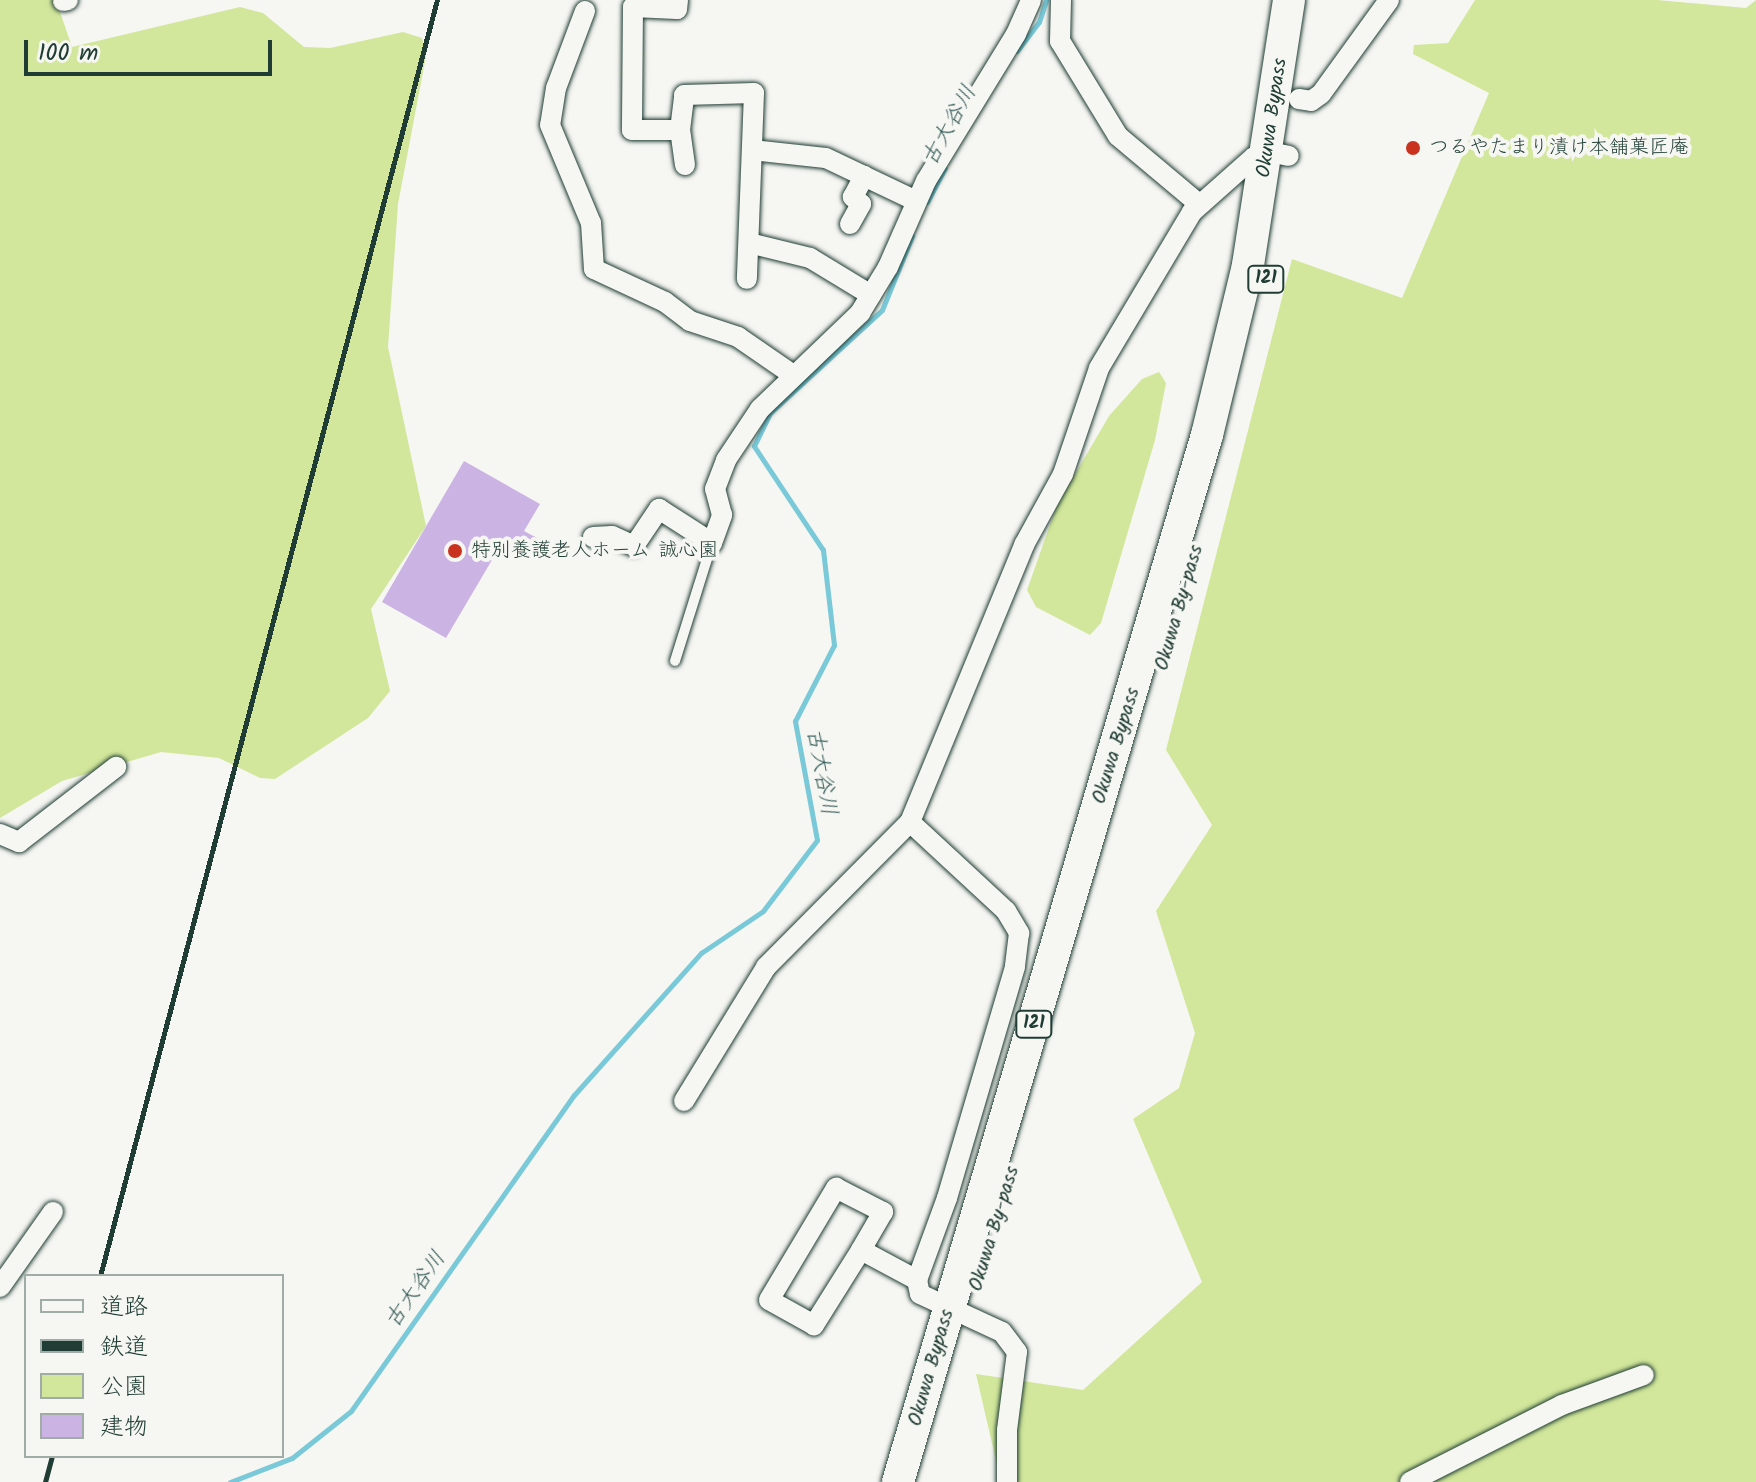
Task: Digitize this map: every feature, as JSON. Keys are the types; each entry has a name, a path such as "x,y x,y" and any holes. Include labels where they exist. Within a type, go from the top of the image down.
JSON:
{"highway":[{"name":"Okuwa Bypass","path":"898,1482 960,1311 1183,559 1230,342 1279,154 1289,0"},
{"name":"121","path":"1279,154 1299,99 1311,0"},
{"name":"Okuwa By-pass","path":"920,1482 960,1311"}],"street":[{"path":"678,0 677,9 633,7 632,130 680,130"},
{"path":"593,537 612,536 634,546 659,509 712,543 722,515 715,489 726,460 760,409 860,313 916,201 1031,0"},
{"path":"1061,0 1060,41 1118,136 1199,204"},
{"path":"1299,99 1311,101 1321,94 1389,0"},
{"path":"585,11 556,88 550,125 591,223 594,269 665,302 690,321 738,337 793,375"},
{"path":"685,165 680,130 684,95 754,93 747,279"},
{"path":"752,150 826,158 916,201"},
{"path":"684,1101 766,967 910,822 1024,545 1063,474 1099,368 1132,305 1199,204 1254,157 1279,154"},
{"path":"850,224 861,204 853,197 864,176"},
{"path":"749,243 810,258 871,295"},
{"path":"0,834 19,842 116,767"},
{"path":"910,822 1006,911 1019,933 1011,982 947,1198 917,1280 920,1294 1002,1332 1017,1352 1007,1430 1007,1482"},
{"path":"836,1188 883,1212 861,1250 814,1325 769,1300 836,1188"},
{"path":"0,1287 53,1212"},
{"path":"861,1250 917,1280"},
{"path":"1410,1482 1562,1405 1644,1375"}],"lane":[{"path":"675,661 712,543"}],"green space":[{"path":"0,0 56,0 72,47 240,7 263,13 304,47 330,48 403,32 422,38 426,56 398,204 388,347 426,526 371,609 390,691 368,718 275,779 260,778 219,758 161,752 62,781 0,818"},
{"path":"1475,0 1657,0 1746,8 1756,0 1756,1482 1001,1482 976,1374 1083,1390 1202,1282 1133,1119 1179,1088 1195,1033 1156,911 1212,825 1166,750 1292,259 1402,298 1489,93 1413,54 1414,45 1448,43"},
{"path":"1159,372 1166,383 1155,440 1101,623 1090,635 1036,607 1027,590 1057,505 1109,416 1142,379"}],"building":[{"name":"特別養護老人ホーム 誠心園","path":"464,461 540,504 524,531 539,539 528,558 502,543 446,638 382,602"}],"waterway":[{"name":"古大谷川","path":"1017,51 1039,22 1046,0"},
{"name":"古大谷川","path":"927,202 945,168"},
{"name":"古大谷川","path":"230,1482 292,1458 351,1411 574,1095 701,953 763,911 817,840 795,721 834,645 823,550 754,446 770,413 882,310 912,236"}],"railway":[{"path":"101,1274 437,0"},
{"path":"45,1482 51,1458"}],"place":[{"name":"つるやたまり漬け本舗菓匠庵","path":"1413,148"},
{"name":"特別養護老人ホーム 誠心園","path":"455,551"}]}
